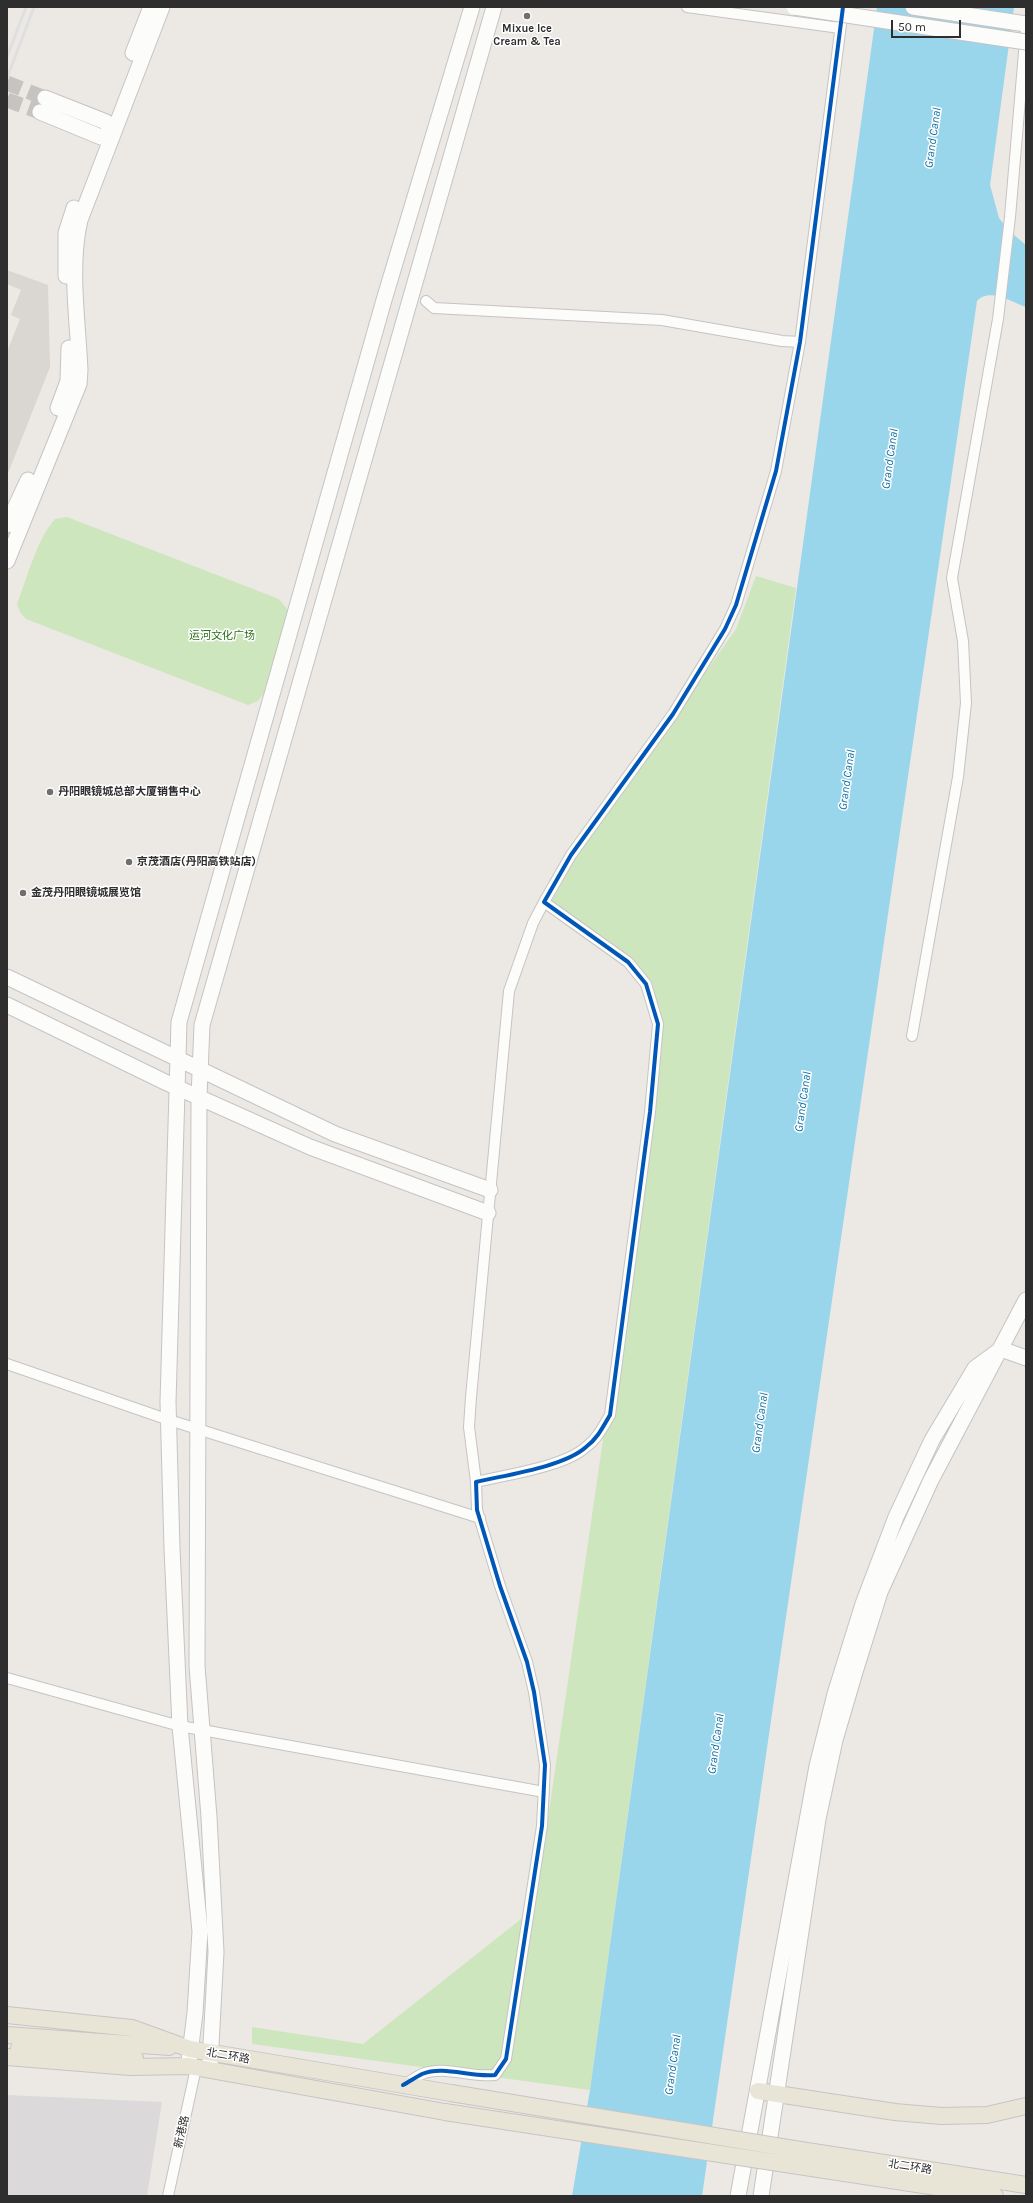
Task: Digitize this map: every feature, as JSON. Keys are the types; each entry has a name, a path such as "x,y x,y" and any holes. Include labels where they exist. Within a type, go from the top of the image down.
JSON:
{"main road":[{"name":"北二环路","path":"7,2015 132,2028 190,2049 210,2053 794,2149 1026,2185"},
{"path":"7,2035 190,2049"},
{"path":"7,2048 80,2050 198,2068"},
{"name":"北二环路","path":"7,2057 130,2067 198,2068 445,2112 995,2196"},
{"path":"758,2091 895,2112 941,2116 987,2115 1026,2106"}],"street":[{"path":"7,561 79,384 80,370 76,237 107,131 151,7"},
{"path":"7,525 23,492 68,381 70,368 64,251 66,233 107,131 162,7"},
{"path":"472,7 382,308 179,1022 169,1420 180,1726 200,1931 195,2013 190,2049 198,2068 210,2053 216,1952 197,1666 199,1097 202,1025 494,7"},
{"path":"687,7 840,28"},
{"path":"794,7 1026,42"},
{"path":"403,2085 423,2074 439,2071 481,2077 495,2075 506,2059 542,1826 545,1765 534,1692 527,1662 500,1586 477,1510 476,1482 469,1426 509,991 533,923 571,855 673,714 725,629 736,605 776,471 800,342 843,7"},
{"path":"913,7 1026,24"},
{"path":"912,1036 958,777 966,703 963,641 952,578 999,308 1010,217 1025,57 1026,29"},
{"path":"45,98 107,131"},
{"path":"40,112 107,131"},
{"path":"426,301 434,308 662,320 800,342"},
{"path":"476,1482 568,1458 586,1448 599,1434 610,1415 653,1089 658,1024 646,984 628,962 596,937 544,902"},
{"path":"7,977 335,1134 490,1190"},
{"path":"7,1005 177,1087 310,1147 488,1213"},
{"path":"761,2196 818,1819 835,1740 855,1672 880,1592 931,1480 1026,1300"},
{"path":"1001,1349 1026,1358"},
{"path":"738,2196 817,1766 835,1694 863,1604 896,1517 932,1440 975,1368 1001,1349"},
{"path":"7,1364 169,1420 480,1518"},
{"path":"7,1678 180,1726 544,1792"},
{"name":"新港路","path":"168,2196 198,2068"}],"shaded area":[{"path":"7,270 48,285 50,367 7,476 7,352 20,319 11,315 21,290 7,284"},
{"path":"7,2095 162,2102 147,2196 7,2196"}],"green space":[{"name":"运河文化广场","path":"67,517 279,599 288,610 287,623 264,693 258,701 248,705 26,619 20,612 17,604 33,559 43,537 55,519"},
{"path":"756,576 796,588 590,2090 252,2044 252,2027 363,2044 535,1908 662,1033 652,997 653,985 632,958 552,901 576,857 736,629"}],"water":[{"name":"Grand Canal","path":"877,7 1014,7 990,185 999,218 1008,230 1026,245 1026,307 994,295 982,297 977,301 702,2196 572,2196 590,2090"}],"tunnel":[{"path":"7,83 45,98"},
{"path":"7,100 40,112"}],"railway":[{"path":"7,57 26,7"},
{"path":"7,78 34,7"}],"cycle path":[{"path":"403,2085 422,2074 439,2071 477,2075 495,2075 506,2059 542,1826 545,1765 534,1692 527,1662 500,1586 477,1510 476,1482 534,1469 564,1460 586,1447 600,1432 610,1415 650,1112 658,1024 646,984 628,962 544,902 571,855 673,714 725,629 736,605 776,471 800,342 843,7"}],"place":[{"name":"Mixue Ice Cream & Tea","path":"527,16"},
{"name":"丹阳眼镜城总部大厦销售中心","path":"50,792"},
{"name":"京茂酒店(丹阳高铁站店)","path":"129,862"},
{"name":"金茂丹阳眼镜城展览馆","path":"23,893"}]}
